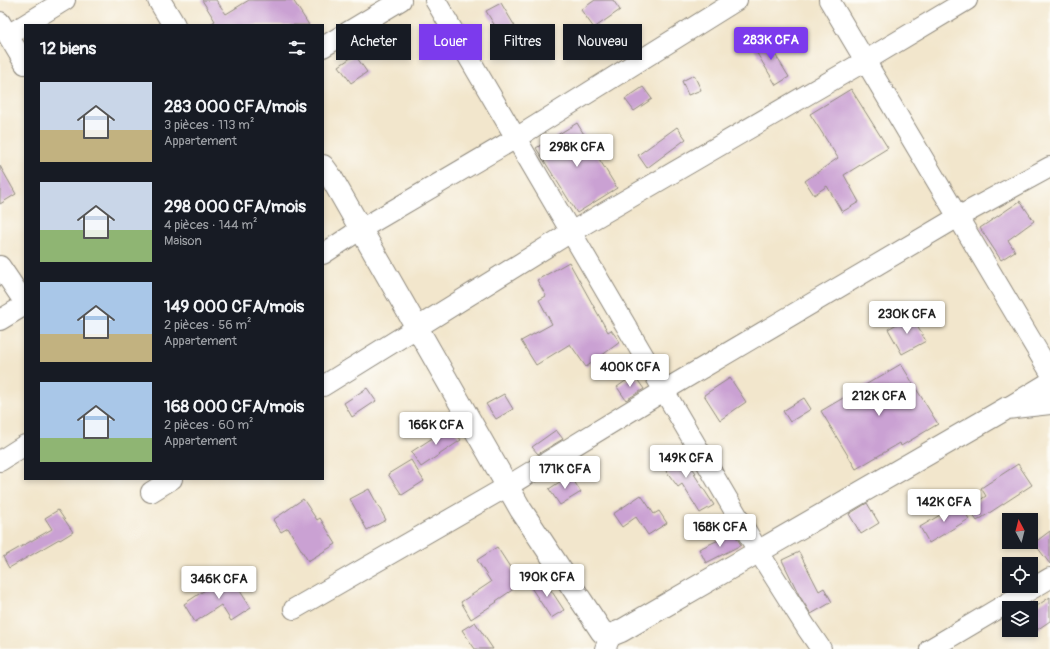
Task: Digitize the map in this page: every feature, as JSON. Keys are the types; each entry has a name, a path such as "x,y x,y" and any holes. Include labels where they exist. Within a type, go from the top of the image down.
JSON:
{"street":[{"path":"24,62 4,28 65,0"},
{"path":"160,0 173,24"},
{"path":"324,46 401,0"},
{"path":"435,0 665,390 758,552 821,649"},
{"path":"324,253 361,229 516,138 738,0"},
{"path":"829,0 1050,372"},
{"path":"324,385 571,232 967,0"},
{"path":"324,167 361,229 521,510 608,642 621,631 1050,382"},
{"path":"294,609 508,486 665,390 958,217 1050,168"},
{"path":"0,266 24,302"},
{"path":"0,320 24,305"},
{"path":"1006,408 1050,403"},
{"path":"0,461 24,446"},
{"path":"152,492 170,480"},
{"path":"930,649 1050,578"}],"building":[{"path":"202,0 216,0 226,14 249,0 293,0 308,24 210,24 215,21"},
{"path":"595,0 613,0 620,10 600,24 591,24 581,10"},
{"path":"501,3 514,24 494,24 486,11"},
{"path":"765,38 789,77 776,85 752,45"},
{"path":"348,60 359,60 367,72 351,83 339,66"},
{"path":"694,75 701,90 688,95 682,81"},
{"path":"643,87 652,99 634,111 625,99"},
{"path":"851,89 888,148 844,175 859,202 842,212 827,186 814,195 805,181 838,158 810,114"},
{"path":"577,123 617,188 577,213 536,148"},
{"path":"677,127 686,139 647,168 638,155"},
{"path":"0,166 16,194 0,204"},
{"path":"1020,201 1034,221 1008,240 1015,251 1001,260 980,228"},
{"path":"569,262 608,332 611,330 620,342 586,367 570,344 536,365 521,341 552,324 539,300 546,296 537,280"},
{"path":"911,316 926,341 902,354 888,329"},
{"path":"901,364 938,424 901,446 900,443 856,469 821,411"},
{"path":"634,375 644,389 626,400 617,387"},
{"path":"730,378 746,402 720,420 704,395"},
{"path":"367,388 376,401 352,417 344,403"},
{"path":"504,394 513,409 496,419 486,404"},
{"path":"804,398 811,409 790,422 783,411"},
{"path":"451,426 461,440 421,467 411,452"},
{"path":"556,430 563,439 538,454 532,447"},
{"path":"676,447 696,473 694,474 714,505 700,513 682,484 678,487 658,460"},
{"path":"411,460 424,481 402,495 388,474"},
{"path":"1018,464 1032,485 977,521 968,508 986,496 981,488"},
{"path":"570,475 581,492 560,505 549,489"},
{"path":"369,489 386,520 367,530 350,499"},
{"path":"641,495 654,514 659,511 667,523 648,535 636,517 622,527 613,514"},
{"path":"303,499 317,520 320,518 336,544 308,561 288,528 281,532 273,520"},
{"path":"867,503 879,523 861,534 849,514"},
{"path":"960,503 969,519 929,543 920,527"},
{"path":"58,510 73,532 9,568 3,557 52,529 45,518"},
{"path":"1050,531 1050,564 1038,548 1038,540"},
{"path":"734,533 741,545 706,563 699,549"},
{"path":"497,547 521,584 471,619 461,602 491,582 477,560"},
{"path":"799,552 819,591 824,588 832,602 811,614 799,595 782,560"},
{"path":"229,574 251,608 231,621 221,605 195,622 184,604"},
{"path":"543,578 564,610 551,618 530,586"},
{"path":"1050,597 1050,621 1038,629 1038,605"},
{"path":"475,622 493,649 475,649 462,630"}]}
